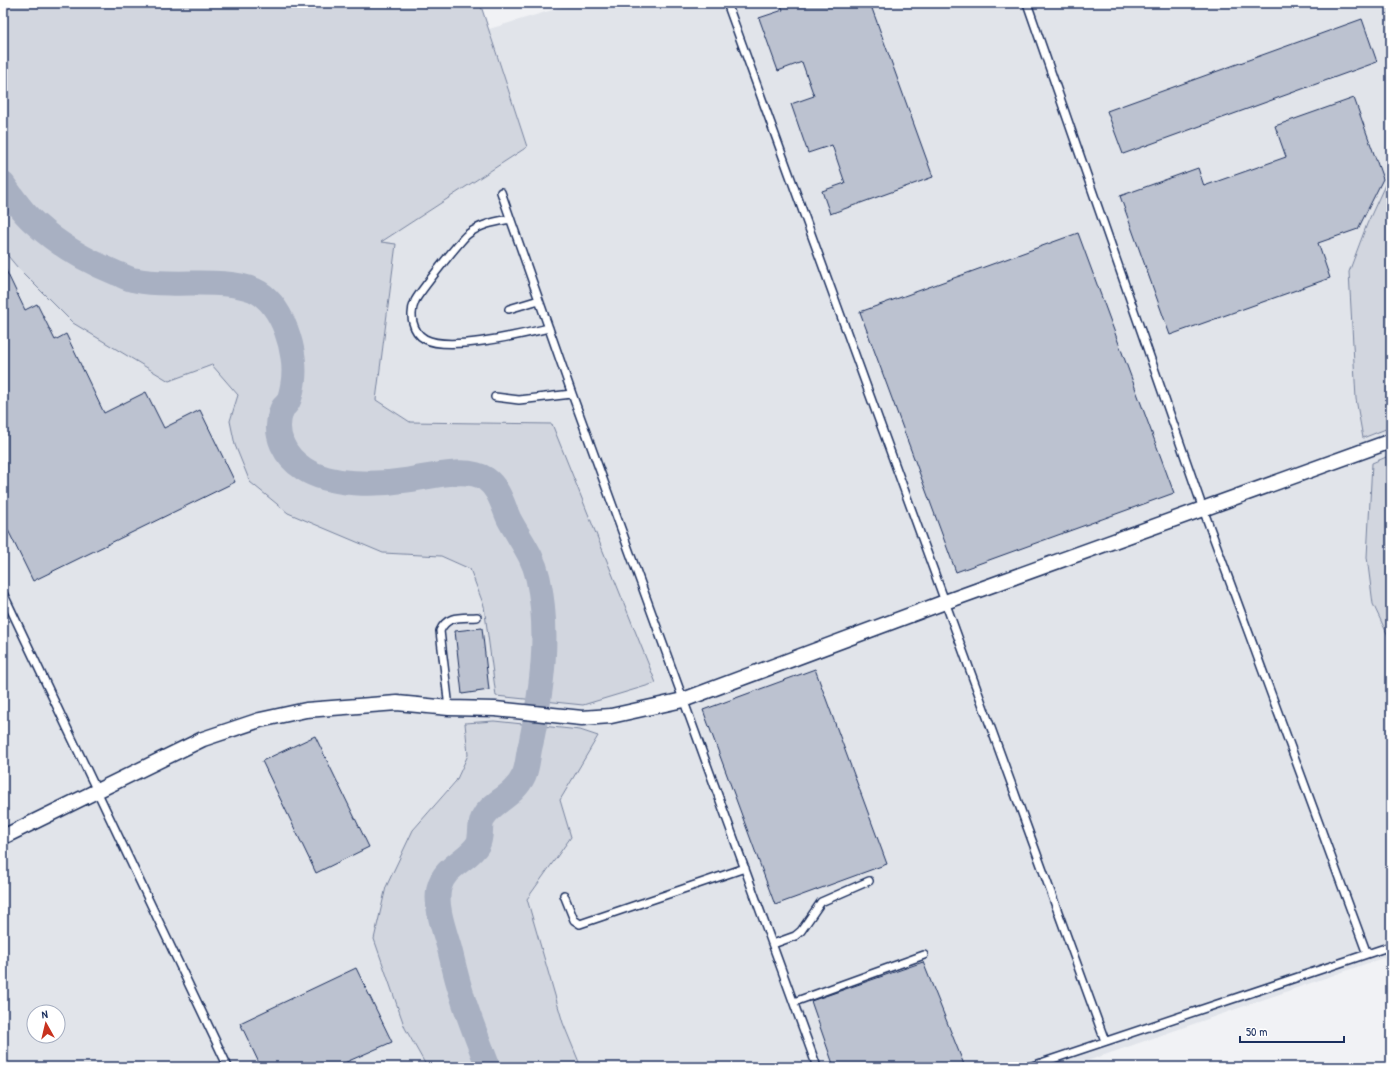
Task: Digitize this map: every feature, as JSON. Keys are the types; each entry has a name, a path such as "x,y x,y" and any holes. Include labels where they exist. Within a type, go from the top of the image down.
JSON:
{"street":[{"path":"3,837 203,739 260,720 306,710 397,703 449,708 495,709 582,718 610,716 683,700 945,602 1391,441"}],"lane":[{"path":"727,3 1106,1041"},
{"path":"1027,3 1203,508 1366,954"},
{"path":"501,192 572,394 817,1067"},
{"path":"510,219 489,222 466,235 415,301 412,314 414,325 419,335 426,340 442,342 475,341 511,336 549,328"},
{"path":"509,309 539,300"},
{"path":"495,397 519,400 572,394"},
{"path":"3,593 96,792 228,1067"},
{"path":"449,708 440,631 444,623 448,620 476,617"},
{"path":"564,895 574,920 580,924 745,868"},
{"path":"772,944 795,936 801,931 820,902 869,881"},
{"path":"1029,1067 1391,946"},
{"path":"794,1002 924,955"}],"shaded area":[{"path":"3,3 480,3 527,147 381,242 396,244 376,400 410,422 552,424 656,683 583,705 496,696 484,606 470,569 441,556 383,553 288,513 250,482 235,445 230,421 238,395 212,365 169,381 73,323 18,268 3,250"},
{"path":"576,3 1391,3 1390,174 1367,224 1349,272 1363,438 1391,427 1391,455 1372,463 1373,604 1391,642 1391,955 1070,1067 581,1067 563,1023 527,899 571,837 560,800 598,736 580,730 494,721 465,723 468,755 456,780 413,830 405,1028 427,1067 3,1067 3,250 18,268 73,323 212,364 238,395 230,421 383,553 441,556 470,569 484,606 496,696 552,424 410,422 376,401 396,245 381,242 527,147 489,29"},
{"path":"1391,155 1391,427 1363,438 1356,399 1349,272 1367,224 1390,174"},
{"path":"1391,455 1391,642 1373,604 1367,557 1372,463"},
{"path":"494,721 580,730 598,736 560,800 571,837 527,899 563,1023 581,1067 427,1067 405,1028 374,939 386,887 413,830 456,781 468,755 465,723"}],"building":[{"path":"780,3 870,3 933,177 830,214 822,191 845,183 832,145 808,153 791,104 814,96 802,62 778,71 759,18 783,10"},
{"path":"1362,19 1377,62 1123,154 1107,111"},
{"path":"1354,98 1383,179 1358,229 1318,243 1330,278 1170,335 1120,196 1198,168 1204,186 1286,157 1275,126"},
{"path":"1078,233 1174,493 956,572 860,312"},
{"path":"3,264 25,310 37,304 55,340 66,334 104,413 146,392 164,428 200,410 235,482 33,581 3,520"},
{"path":"482,628 489,690 462,694 455,631"},
{"path":"815,669 887,864 775,905 703,710"},
{"path":"315,736 369,847 316,873 262,761"},
{"path":"923,962 965,1067 834,1067 811,1001"},
{"path":"356,968 392,1042 335,1067 261,1067 240,1023"}],"waterway":[{"path":"3,184 14,200 32,221 55,240 74,252 127,278 151,282 212,283 234,285 254,290 264,297 273,306 280,317 291,344 293,358 293,385 289,400 281,412 279,421 280,437 286,452 304,469 327,479 354,483 396,482 448,474 469,473 486,479 497,492 509,519 530,555 538,578 544,620 543,661 538,702 527,764 520,783 487,812 481,824 478,844 469,855 446,874 442,880 438,895 441,918 458,981 467,1011 488,1067"}]}
